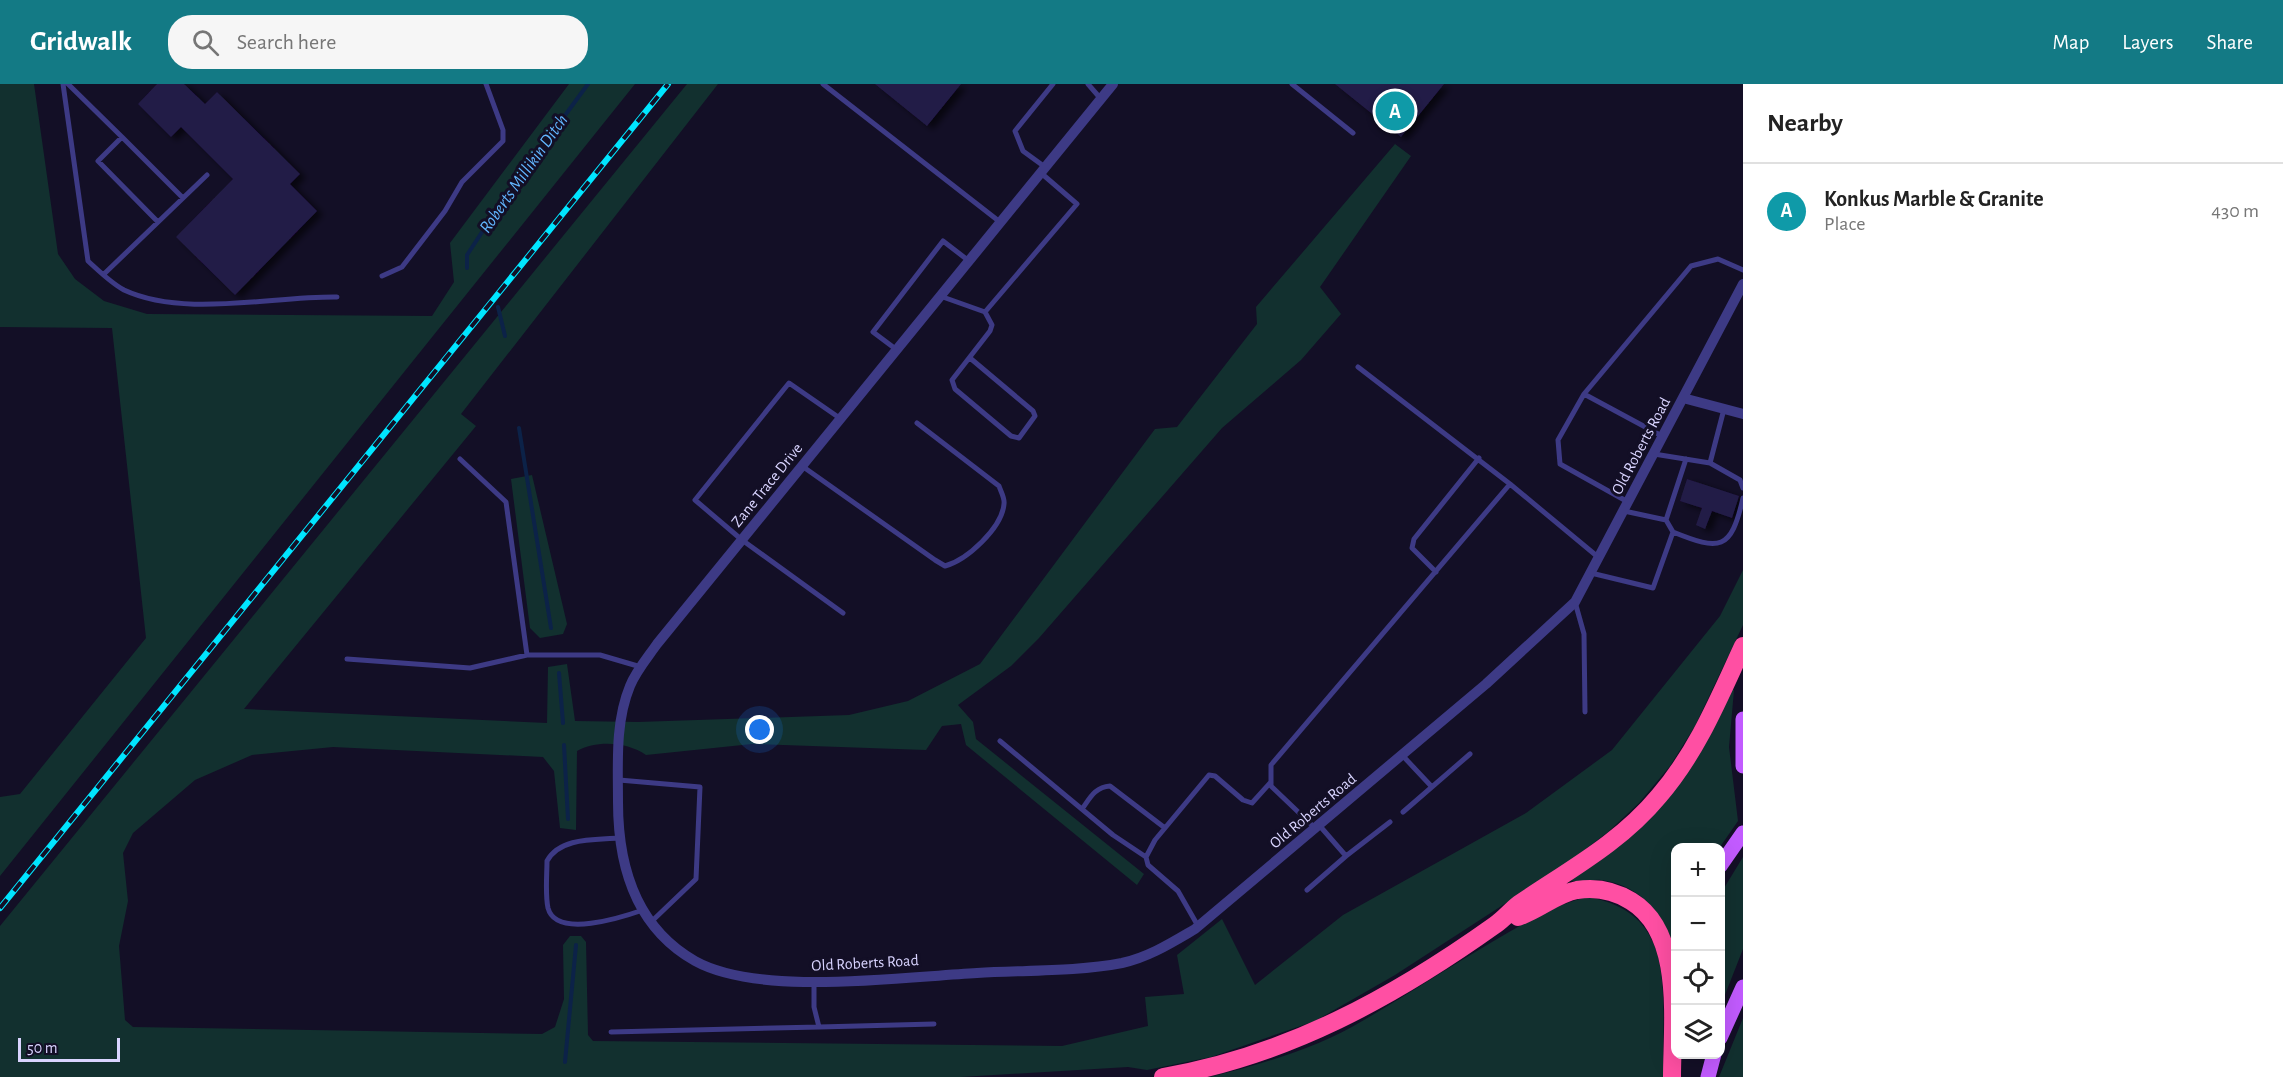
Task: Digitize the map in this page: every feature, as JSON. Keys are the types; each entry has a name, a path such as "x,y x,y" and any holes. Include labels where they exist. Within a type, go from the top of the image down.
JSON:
{"highway":[{"path":"1163,1077 1200,1071 1261,1054 1314,1033 1391,993 1498,923 1517,906 1600,852 1654,802 1675,777 1699,738 1743,646"},
{"path":"1498,923 1524,915 1563,895 1586,890 1617,893 1645,911 1660,934 1667,956 1672,999 1674,1077"}],"main road":[{"path":"1743,719 1743,765"},
{"path":"1725,859 1743,833"},
{"path":"1725,1027 1743,987"},
{"path":"1674,1077 1679,1059"},
{"path":"1708,1077 1713,1059"}],"street":[{"name":"Zane Trace Drive","path":"681,952 651,922 643,910 624,870 618,838 621,719 631,685 641,667 742,540 1113,84"},
{"name":"Old Roberts Road","path":"681,952 731,976 814,981 1105,965 1149,956 1198,926 1520,655 1575,602 1743,284"},
{"path":"1683,398 1743,414"}],"lane":[{"path":"63,84 88,261 123,289 155,299 195,304 337,297"},
{"path":"68,84 183,198"},
{"path":"382,276 402,267 445,211 462,182 502,141 503,130 486,84"},
{"path":"823,84 1000,222"},
{"path":"985,312 1077,204 1023,151 1015,131 1053,84"},
{"path":"1088,84 1101,99"},
{"path":"1292,84 1353,133"},
{"path":"122,137 98,161 158,222"},
{"path":"104,274 207,175"},
{"path":"897,350 873,332 943,241 969,261"},
{"path":"1743,270 1718,259 1691,266 1584,394 1558,440 1560,464 1626,506 1666,520 1673,532 1703,544 1715,545 1728,539 1739,515 1743,498"},
{"path":"940,296 985,312 992,325 990,331 952,380 955,389 1011,436 1019,438 1035,416 1033,411 970,358"},
{"path":"1358,367 1479,458 1599,558"},
{"path":"840,419 789,383 695,500 742,540 843,613"},
{"path":"1584,394 1663,437"},
{"path":"1710,463 1724,409"},
{"path":"802,466 935,561 945,566 958,562 971,554 984,538 1002,513 1005,501 999,486 917,423"},
{"path":"1654,454 1710,463 1740,480 1743,488"},
{"path":"1436,572 1412,548 1414,539 1479,458"},
{"path":"460,459 506,502 527,655"},
{"path":"1666,520 1686,459"},
{"path":"1346,856 1317,826 1271,786 1271,765 1510,484"},
{"path":"1592,573 1653,588 1673,532"},
{"path":"1575,602 1584,634 1584,712"},
{"path":"347,659 470,668 527,655 600,655 641,667"},
{"path":"1000,741 1113,835 1146,856"},
{"path":"1403,812 1470,754"},
{"path":"1402,755 1432,787"},
{"path":"1198,926 1178,891 1148,866 1146,856 1165,828 1209,776 1215,776 1243,800 1252,802 1271,782"},
{"path":"619,780 700,788 696,879 651,922"},
{"path":"1082,809 1095,791 1101,787 1110,786 1165,828"},
{"path":"1307,890 1390,822"},
{"path":"618,838 581,840 565,845 550,856 547,861 548,909 554,918 564,924 617,919 643,910"},
{"path":"814,981 814,1007 819,1027"},
{"path":"611,1032 934,1024"}],"green space":[{"path":"0,84 34,84 58,254 75,279 104,301 147,314 432,316 454,282 450,243 569,84 635,84 0,876 0,797 20,794 146,638 112,328 0,327"},
{"path":"687,84 718,84 461,414 476,426 244,709 547,723 548,667 567,664 575,721 638,722 849,715 908,701 980,664 1155,429 1177,427 1257,324 1256,307 1395,144 1411,156 1320,287 1341,314 1301,360 1222,428 1039,638 1011,666 958,705 973,722 976,739 1144,874 1137,885 966,745 961,724 942,726 926,750 752,744 646,755 621,745 603,744 585,747 577,751 576,830 560,828 554,771 543,757 333,747 252,755 195,780 133,833 123,853 128,901 119,946 125,1020 133,1027 542,1034 555,1027 564,999 563,945 570,936 581,936 586,942 588,1035 593,1041 1062,1046 1148,1026 1145,997 1184,994 1177,955 1222,919 1255,985 1343,915 1526,813 1612,750 1720,616 1743,570 1743,625 1695,726 1670,766 1639,803 1608,832 1566,864 1395,975 1315,1021 1211,1057 1147,1070 1128,1067 961,1077 0,1077 0,926"},
{"path":"532,475 567,624 563,634 540,638 530,628 511,479"},
{"path":"1732,689 1734,690 1729,747 1738,821 1723,843 1671,843 1671,939 1657,913 1639,895 1628,888 1601,880 1577,882 1570,880 1597,863 1642,825"},
{"path":"1743,857 1743,949 1725,995 1725,897 1725,886"},
{"path":"1587,897 1618,906 1639,921 1653,941 1660,965 1663,992 1664,1077 1210,1077 1269,1061 1328,1039 1364,1020 1526,922 1562,905"},
{"path":"1743,1018 1743,1077 1719,1077"}],"building":[{"path":"157,84 184,84 205,104 217,92 300,174 290,184 317,211 235,295 176,237 233,179 181,127 171,137 138,104"},
{"path":"875,84 961,84 927,126"},
{"path":"1335,84 1444,84 1401,137"},
{"path":"1687,479 1739,496 1732,518 1712,511 1705,529 1696,525 1702,508 1680,501"}],"waterway":[{"name":"Roberts Millikin Ditch","path":"467,268 467,255 505,197 588,84"},
{"name":"Roberts Millikin Ditch","path":"498,307 505,336"},
{"name":"Roberts Millikin Ditch","path":"519,428 551,628"},
{"name":"Roberts Millikin Ditch","path":"559,673 563,723"},
{"name":"Roberts Millikin Ditch","path":"564,745 568,819"},
{"name":"Roberts Millikin Ditch","path":"565,1062 576,945"}],"railway":[{"path":"0,908 668,84"}],"place":[{"name":"Konkus Marble & Granite","path":"1395,111"}]}
